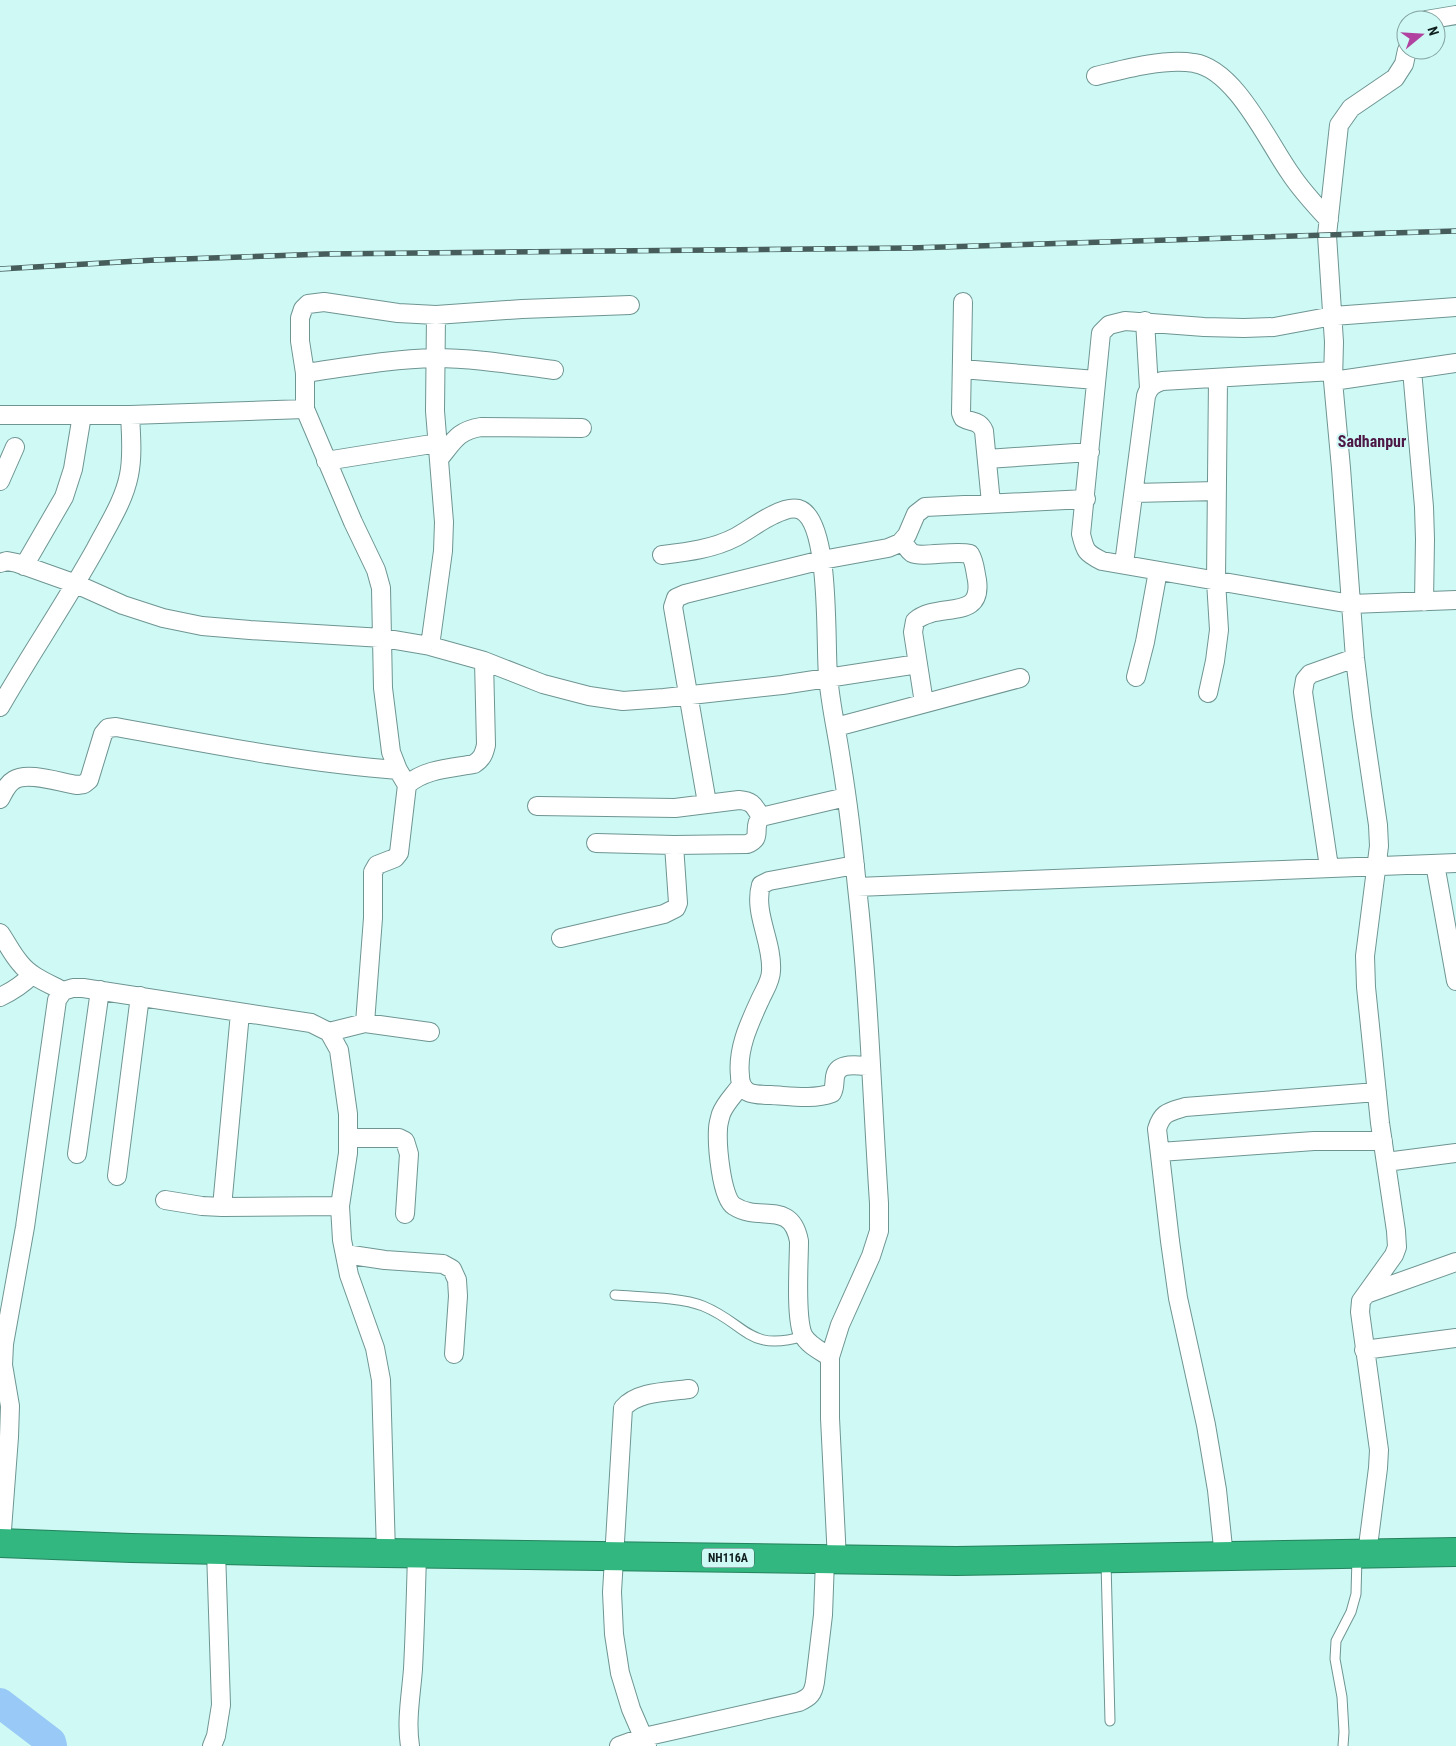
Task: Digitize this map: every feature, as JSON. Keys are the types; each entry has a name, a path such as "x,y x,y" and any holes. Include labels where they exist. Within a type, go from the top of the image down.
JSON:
{"highway":[{"name":"NH116A","path":"1,1543 417,1554 956,1561 1456,1552"}],"street":[{"path":"1362,1554 1378,1468 1379,1450 1364,1350 1360,1312 1361,1301 1394,1255 1396,1231 1377,1092 1365,968 1379,846 1378,825 1355,658 1333,376 1333,316 1327,235 1339,125 1351,108 1395,78 1405,60"},
{"path":"1096,76 1146,65 1194,63 1209,68 1225,81 1244,103 1257,120 1295,181 1328,220"},
{"path":"365,1023 374,918 373,872 377,865 395,858 399,854 402,778 391,752 383,688 381,588 376,570 304,409 305,373 300,341 302,309 308,304 324,302 398,313 436,315 630,305"},
{"path":"963,302 961,413 963,418 976,421 982,425 991,503"},
{"path":"1456,307 1333,316 1274,326 1244,328 1204,328 1145,321 1116,322 1109,325 1101,333 1086,499 1081,534 1084,548 1090,555 1102,561 1158,571 1351,604 1456,600"},
{"path":"430,646 443,551 444,522 438,451 435,358 436,315"},
{"path":"1124,564 1146,396 1149,388 1145,321"},
{"path":"305,373 385,362 435,358 475,359 554,370"},
{"path":"1149,388 1154,383 1162,381 1333,376 1412,370 1456,363"},
{"path":"962,369 1096,380"},
{"path":"1412,370 1424,507 1424,602"},
{"path":"1208,693 1215,662 1219,630 1216,581 1218,378"},
{"path":"0,415 130,415 304,409"},
{"path":"24,566 64,497 73,470 82,415"},
{"path":"0,707 21,670 76,584 121,499 129,475 130,415"},
{"path":"326,461 438,451 459,434 469,429 489,426 582,428"},
{"path":"0,481 15,447"},
{"path":"987,459 1090,452"},
{"path":"1134,493 1218,491"},
{"path":"708,804 693,730 673,607 676,598 685,594 822,560 888,548 903,540 916,514 925,507 1086,499"},
{"path":"619,1746 646,1742 798,1702 809,1698 813,1692 831,1560 830,1357 840,1325 871,1256 879,1231 879,1203 858,887 828,677 825,587 822,560 815,531 809,516 800,509 786,509 773,514 736,537 719,544 662,556"},
{"path":"903,540 910,552 917,555 952,552 970,554 974,561 978,588 975,602 967,607 922,615 915,621 913,632 924,703"},
{"path":"0,563 7,561 24,566 76,584 123,605 163,618 202,626 383,638 430,646 484,661 543,684 589,696 623,701 782,685 918,664"},
{"path":"1136,677 1145,642 1158,571"},
{"path":"1329,867 1303,692 1305,680 1310,674 1355,658"},
{"path":"0,798 6,787 14,780 23,776 77,786 84,784 89,780 103,734 108,728 116,727 278,757 344,766 402,778 413,779 423,774 474,764 484,754 486,745 484,661"},
{"path":"836,726 1020,678"},
{"path":"596,843 747,844 756,839 757,821 761,818 846,797"},
{"path":"537,806 675,808 739,800 748,801 754,805 761,818"},
{"path":"561,938 664,914 676,908 678,903 674,845"},
{"path":"858,887 1456,863"},
{"path":"1435,864 1456,981"},
{"path":"855,865 769,880 762,885 759,893 759,903 771,972 766,988 749,1023 742,1047 739,1067 741,1085 748,1092 762,1095 802,1097 832,1093 838,1069 842,1066 870,1066"},
{"path":"3,942 19,963 32,975 63,990 73,988 100,990 140,996 311,1024 329,1032 339,1050 348,1114 348,1153 340,1206 342,1240 348,1275 375,1348 381,1380 386,1553"},
{"path":"0,997 18,988 32,975"},
{"path":"1,1543 10,1406 3,1365 4,1344 25,1227 57,1000 63,990"},
{"path":"77,1154 100,990"},
{"path":"117,1176 140,996"},
{"path":"222,1207 240,1012"},
{"path":"329,1032 365,1023 430,1032"},
{"path":"741,1085 722,1111 718,1126 724,1187 727,1197 732,1206 743,1210 783,1217 790,1220 796,1228 799,1241 800,1321 804,1336 813,1346 830,1357"},
{"path":"1224,1557 1217,1490 1206,1425 1178,1298 1160,1152 1158,1129 1160,1118 1169,1112 1185,1107 1377,1092"},
{"path":"348,1138 399,1138 405,1141 409,1154 405,1214"},
{"path":"1160,1152 1314,1141 1383,1141"},
{"path":"1386,1162 1456,1153"},
{"path":"165,1200 222,1207 340,1206"},
{"path":"345,1254 385,1260 443,1264 452,1269 457,1280 458,1296 454,1354"},
{"path":"1366,1294 1456,1262"},
{"path":"1364,1350 1456,1338"},
{"path":"646,1742 631,1709 619,1664 614,1634 612,1592 623,1408 630,1401 640,1396 689,1388"},
{"path":"212,1746 216,1736 221,1705 216,1550"},
{"path":"410,1746 408,1731 417,1554"}],"lane":[{"path":"615,1295 679,1300 702,1305 725,1318 750,1336 767,1341 787,1341 804,1336"},
{"path":"1344,1746 1342,1697 1335,1659 1336,1641 1351,1612 1356,1594 1362,1554"},
{"path":"1106,1559 1110,1721"}],"waterway":[{"path":"0,1703 51,1742 52,1746"}],"railway":[{"path":"0,269 155,260 325,254 910,248 1456,231"}],"district":[{"name":"Sadhanpur","path":"1372,441"}]}
